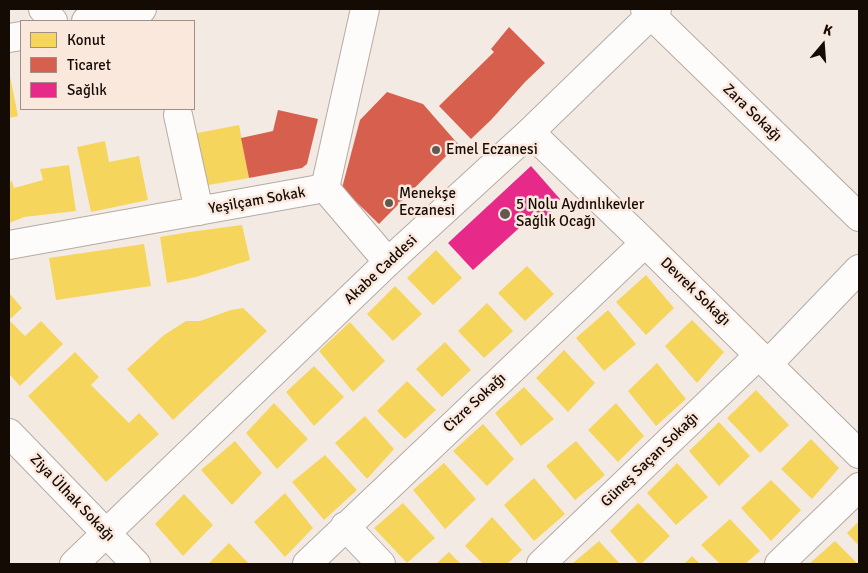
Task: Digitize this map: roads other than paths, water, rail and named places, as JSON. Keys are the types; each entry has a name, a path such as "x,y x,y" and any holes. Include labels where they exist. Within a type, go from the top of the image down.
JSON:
{"street":[{"path":"43,9 52,20"},
{"path":"91,20 142,9"},
{"name":"Yeşilçam Sokak","path":"9,246 325,188 365,9"},
{"name":"Akabe Caddesi","path":"74,564 388,262 530,132 651,11"},
{"name":"Zara Sokağı","path":"651,11 859,218"},
{"path":"178,116 199,211"},
{"name":"Devrek Sokağı","path":"530,132 645,242 859,454"},
{"path":"325,188 388,262"},
{"name":"Cizre Sokağı","path":"307,564 645,242"},
{"name":"Güneş Saçan Sokağı","path":"541,564 764,360 859,268"},
{"name":"Ziya Ülhak Sokağı","path":"9,432 136,564"},
{"path":"779,564 859,487"},
{"path":"345,526 381,564"}],"place":[{"name":"Emel Eczanesi","path":"436,150"},
{"name":"Menekşe Eczanesi","path":"389,203"},
{"name":"5 Nolu Aydınlıkevler Sağlık Ocağı","path":"505,214"}]}
